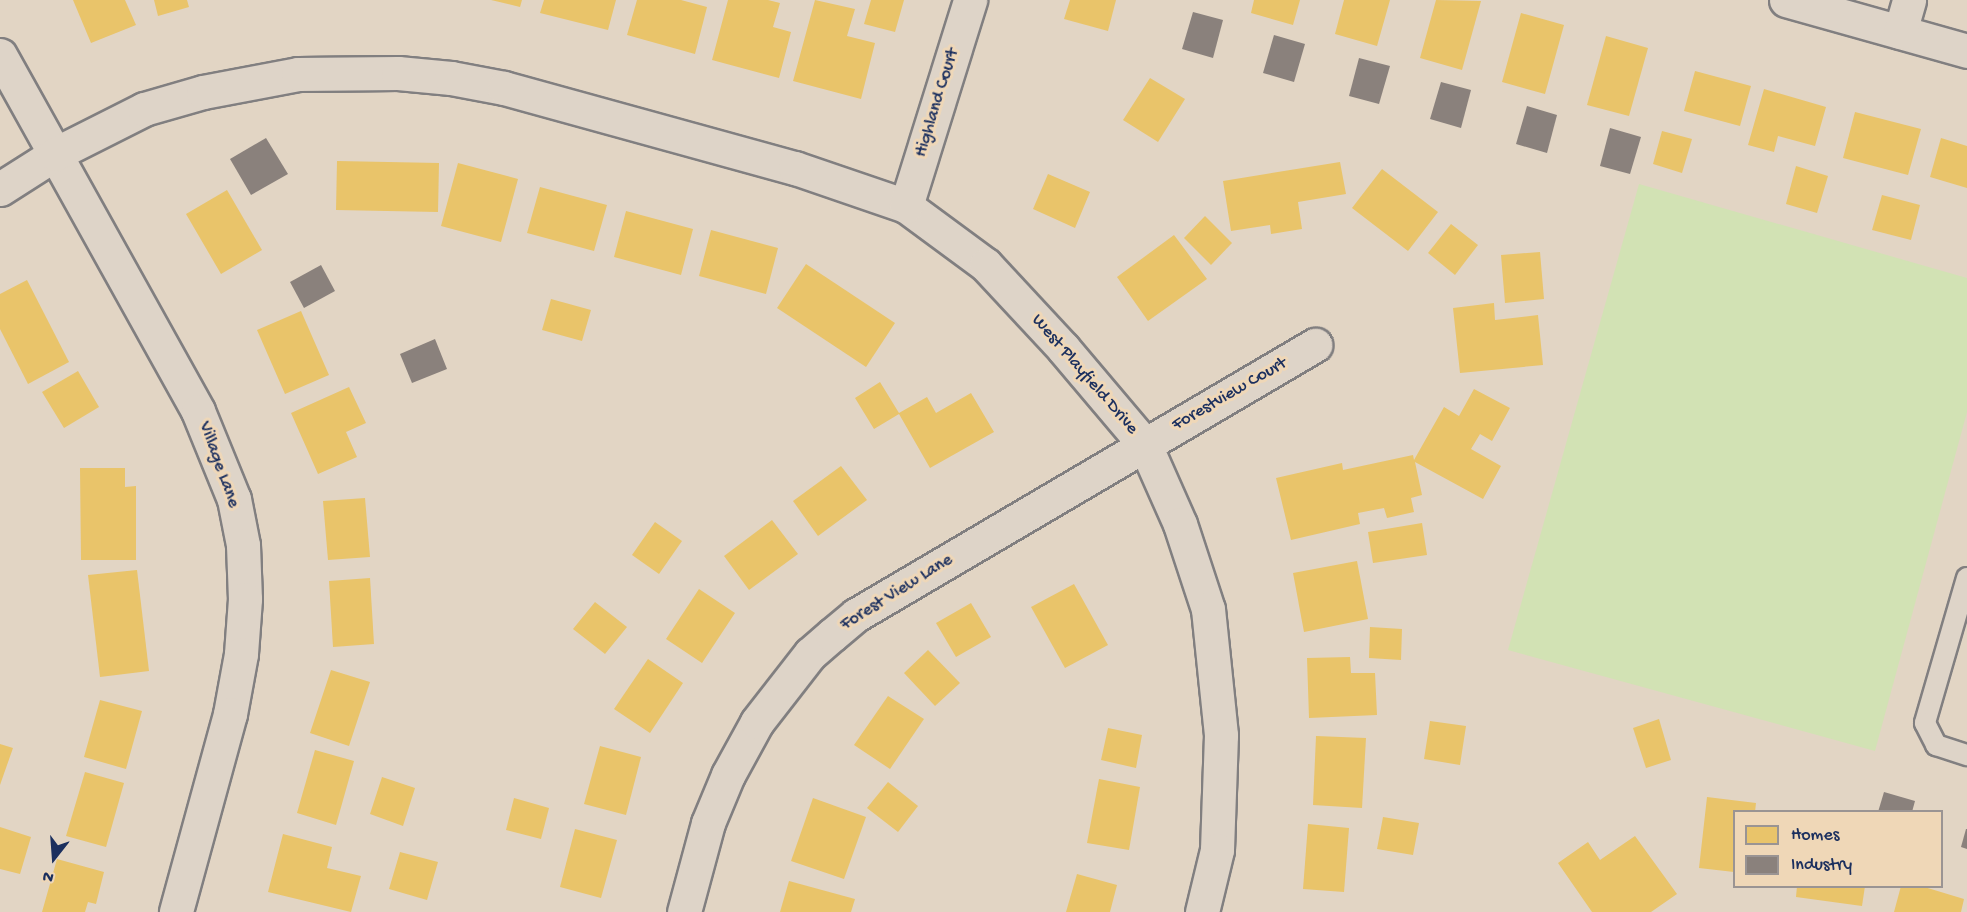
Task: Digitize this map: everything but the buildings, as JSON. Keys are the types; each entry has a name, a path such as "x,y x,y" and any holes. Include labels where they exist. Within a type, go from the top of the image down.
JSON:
{"street":[{"name":"Highland Court","path":"906,206 970,0"},
{"path":"1786,0 1967,51"},
{"path":"1900,32 1909,0"},
{"name":"Village Lane","path":"0,55 198,411 234,500 243,545 245,598 243,632 230,714 176,912"},
{"name":"West Playfield Drive","path":"0,189 56,154 144,109 223,88 298,74 398,74 451,78 504,88 795,168 906,206 986,265 1063,348 1145,446 1180,524 1208,609 1221,735 1217,850 1202,912"},
{"name":"Forestview Court","path":"1145,446 1315,345"},
{"name":"Forest View Lane","path":"684,912 708,823 728,775 757,722 810,654 856,615 1145,446"}],"lane":[{"path":"1967,578 1925,723 1936,745 1967,755"}],"green space":[{"path":"1639,184 1967,278 1967,412 1875,751 1508,650"}]}
